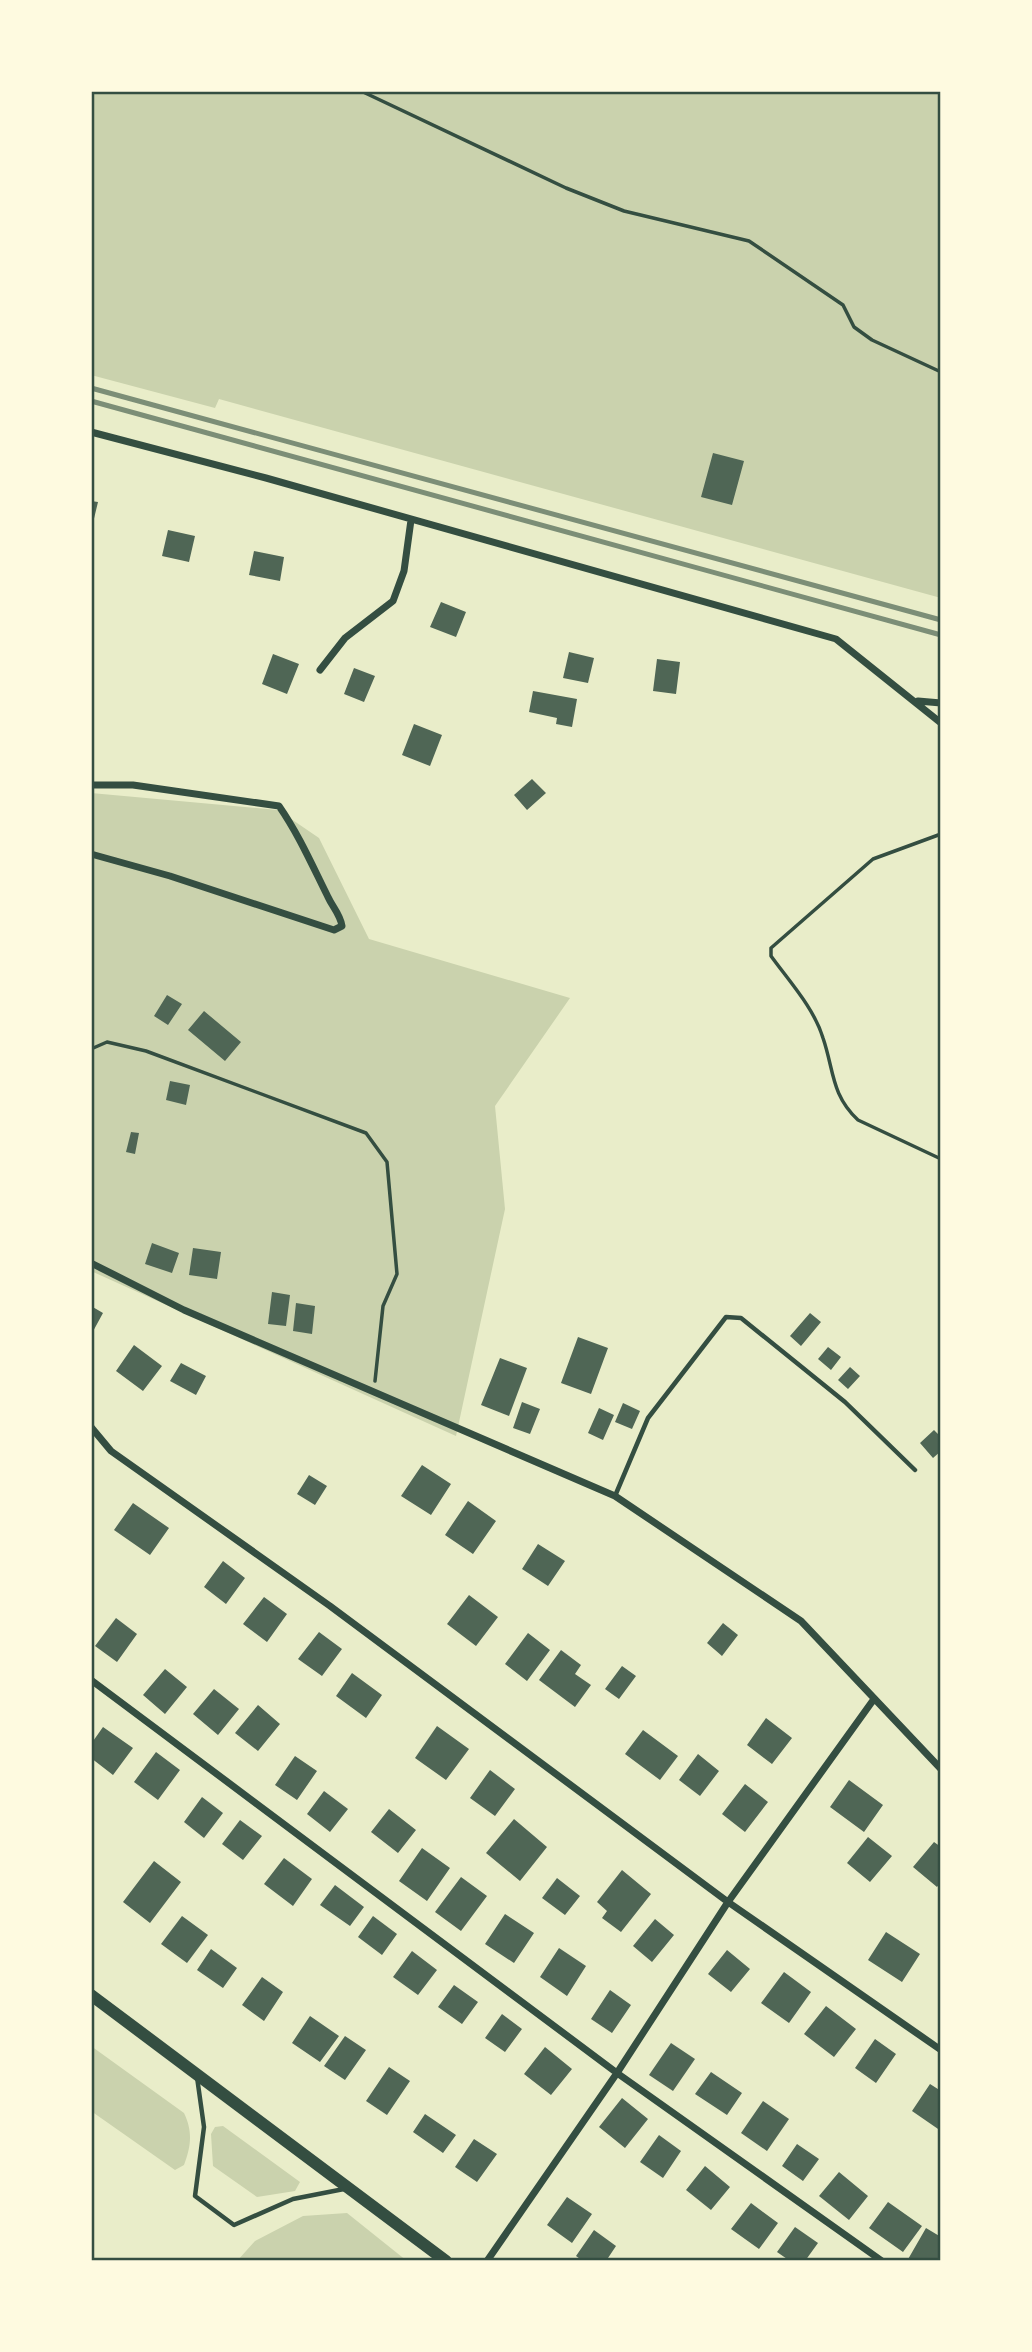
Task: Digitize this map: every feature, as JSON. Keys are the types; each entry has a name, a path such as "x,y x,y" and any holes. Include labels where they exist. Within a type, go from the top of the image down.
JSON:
{"main road":[{"path":"91,1996 446,2261"}],"street":[{"path":"91,432 836,639 941,723"},
{"path":"320,670 345,638 393,601 404,571 411,520"},
{"path":"918,702 941,703"},
{"path":"91,785 133,785 279,806 301,837 329,901 340,916 342,926 334,930 170,876 91,854"},
{"path":"91,1263 184,1310 615,1496 801,1621 941,1769"},
{"path":"91,1427 111,1451 330,1606 728,1902 941,2050"},
{"path":"91,1679 617,2073 882,2261"},
{"path":"487,2261 617,2073 728,1902 874,1699"}],"lane":[{"path":"615,1496 648,1418 726,1317 741,1318 845,1402 915,1470"},
{"path":"197,2076 204,2127 195,2196 234,2225 292,2199 348,2189"}],"path":[{"path":"361,91 566,188 624,211 749,241 806,276 844,304 854,327 872,340 941,372"},
{"path":"941,834 873,859 771,948 771,956 806,1006 823,1037 836,1089 849,1112 858,1120 941,1159"},
{"path":"91,1049 107,1042 146,1051 366,1133 387,1162 397,1274 383,1306 374,1392"}],"green space":[{"path":"91,91 941,91 941,598 219,399 215,408 91,375"},
{"path":"91,793 278,810 319,838 369,939 570,998 495,1106 505,1209 456,1436 91,1271"},
{"path":"91,2046 184,2113 190,2139 184,2165 175,2170 91,2111"},
{"path":"223,2126 300,2182 295,2191 257,2197 213,2166 211,2134 215,2127"},
{"path":"347,2213 407,2261 237,2261 255,2241 303,2216"}],"building":[{"path":"713,453 744,461 732,505 701,497"},
{"path":"91,501 98,502 92,527 91,527"},
{"path":"168,530 195,536 189,562 162,556"},
{"path":"254,551 284,557 280,581 249,575"},
{"path":"441,602 466,612 456,637 430,627"},
{"path":"569,652 594,658 588,683 563,678"},
{"path":"273,654 299,664 287,694 262,684"},
{"path":"657,659 680,662 676,694 653,691"},
{"path":"354,668 375,676 364,702 344,694"},
{"path":"533,691 577,699 572,727 556,724 557,718 529,712"},
{"path":"414,724 442,735 430,766 402,755"},
{"path":"532,779 546,793 527,810 514,795"},
{"path":"167,995 182,1004 168,1025 154,1016"},
{"path":"204,1011 241,1042 225,1061 188,1030"},
{"path":"170,1081 190,1085 186,1105 166,1100"},
{"path":"131,1132 139,1133 135,1154 126,1152"},
{"path":"152,1243 179,1253 172,1273 145,1264"},
{"path":"193,1248 221,1252 217,1279 189,1275"},
{"path":"272,1292 290,1295 286,1326 268,1324"},
{"path":"296,1303 315,1306 312,1334 293,1331"},
{"path":"91,1306 103,1313 91,1335"},
{"path":"810,1313 821,1322 801,1346 790,1336"},
{"path":"578,1337 608,1348 591,1394 561,1383"},
{"path":"134,1345 162,1366 143,1391 116,1371"},
{"path":"828,1347 841,1357 831,1370 818,1359"},
{"path":"500,1358 527,1368 509,1416 481,1405"},
{"path":"181,1363 206,1376 196,1395 170,1381"},
{"path":"850,1367 860,1376 848,1389 838,1380"},
{"path":"522,1402 540,1409 530,1434 513,1428"},
{"path":"623,1403 640,1411 632,1429 615,1422"},
{"path":"599,1408 614,1415 603,1440 588,1433"},
{"path":"934,1430 941,1437 941,1451 933,1458 920,1443"},
{"path":"422,1465 451,1484 431,1515 401,1496"},
{"path":"309,1475 327,1486 315,1505 297,1494"},
{"path":"468,1501 496,1521 473,1554 445,1535"},
{"path":"133,1503 169,1528 150,1555 114,1530"},
{"path":"538,1544 565,1561 548,1586 522,1569"},
{"path":"223,1561 245,1578 226,1604 204,1587"},
{"path":"469,1595 498,1617 476,1646 447,1624"},
{"path":"264,1597 287,1614 267,1642 243,1624"},
{"path":"116,1618 137,1634 117,1662 95,1646"},
{"path":"723,1623 738,1635 722,1656 707,1643"},
{"path":"319,1632 342,1649 322,1676 298,1659"},
{"path":"528,1633 550,1650 527,1681 505,1664"},
{"path":"561,1650 581,1665 575,1674 591,1685 575,1707 539,1680"},
{"path":"622,1666 636,1676 619,1699 605,1689"},
{"path":"165,1669 187,1687 165,1714 143,1695"},
{"path":"352,1673 382,1695 366,1718 336,1696"},
{"path":"214,1689 239,1709 218,1735 193,1714"},
{"path":"258,1705 280,1724 258,1751 235,1733"},
{"path":"766,1718 792,1738 772,1764 747,1745"},
{"path":"437,1726 469,1749 446,1780 415,1758"},
{"path":"103,1727 133,1748 113,1775 91,1758 91,1744"},
{"path":"643,1730 678,1756 660,1780 625,1754"},
{"path":"156,1752 180,1770 158,1800 134,1782"},
{"path":"698,1754 719,1771 700,1796 679,1780"},
{"path":"295,1756 317,1771 297,1800 275,1785"},
{"path":"490,1770 515,1789 495,1816 470,1798"},
{"path":"849,1780 883,1805 864,1832 830,1807"},
{"path":"745,1784 768,1802 745,1832 722,1814"},
{"path":"324,1791 348,1809 330,1832 307,1814"},
{"path":"202,1797 223,1813 204,1838 184,1822"},
{"path":"389,1809 416,1830 398,1853 371,1832"},
{"path":"514,1819 547,1847 520,1881 486,1853"},
{"path":"240,1820 262,1836 243,1860 222,1844"},
{"path":"868,1837 892,1856 870,1882 847,1863"},
{"path":"934,1842 941,1847 941,1882 937,1887 913,1867"},
{"path":"422,1848 450,1868 427,1901 399,1881"},
{"path":"284,1858 312,1879 293,1906 264,1884"},
{"path":"154,1861 181,1882 150,1923 123,1902"},
{"path":"622,1870 651,1894 621,1932 602,1918 607,1911 597,1902"},
{"path":"461,1877 487,1896 461,1931 435,1912"},
{"path":"557,1878 580,1896 565,1915 542,1898"},
{"path":"335,1885 364,1907 350,1926 320,1905"},
{"path":"505,1914 534,1933 514,1963 485,1944"},
{"path":"182,1916 208,1935 187,1963 161,1944"},
{"path":"373,1916 397,1934 382,1955 358,1937"},
{"path":"655,1919 674,1935 652,1962 633,1946"},
{"path":"886,1932 920,1954 902,1982 868,1960"},
{"path":"559,1948 586,1966 567,1996 540,1977"},
{"path":"211,1949 237,1968 223,1988 197,1970"},
{"path":"727,1950 750,1969 731,1992 708,1974"},
{"path":"412,1951 437,1970 418,1995 393,1977"},
{"path":"784,1972 811,1992 789,2023 761,2003"},
{"path":"262,1977 283,1992 264,2021 242,2005"},
{"path":"454,1985 478,2002 462,2024 438,2007"},
{"path":"610,1990 631,2005 612,2033 591,2019"},
{"path":"826,2006 856,2029 834,2057 804,2034"},
{"path":"502,2014 522,2029 505,2052 485,2038"},
{"path":"310,2016 339,2036 320,2062 292,2043"},
{"path":"345,2036 366,2050 345,2080 324,2066"},
{"path":"875,2039 896,2054 876,2083 855,2068"},
{"path":"671,2043 695,2059 673,2091 649,2075"},
{"path":"545,2047 572,2069 551,2095 524,2074"},
{"path":"389,2067 410,2081 387,2115 366,2101"},
{"path":"711,2072 742,2093 727,2115 695,2094"},
{"path":"930,2084 941,2091 941,2131 912,2111"},
{"path":"622,2098 648,2119 625,2148 599,2127"},
{"path":"763,2101 789,2119 767,2151 741,2133"},
{"path":"425,2114 456,2135 443,2153 413,2132"},
{"path":"659,2135 681,2151 663,2178 640,2162"},
{"path":"474,2139 497,2154 477,2182 455,2167"},
{"path":"797,2144 819,2159 803,2181 782,2166"},
{"path":"705,2166 730,2187 711,2210 686,2190"},
{"path":"839,2172 868,2196 849,2220 819,2196"},
{"path":"567,2197 592,2214 572,2243 547,2225"},
{"path":"888,2202 922,2226 903,2252 869,2228"},
{"path":"751,2203 778,2223 759,2249 731,2229"},
{"path":"795,2227 818,2243 805,2261 790,2261 777,2252"},
{"path":"926,2228 941,2237 940,2261 907,2261"},
{"path":"594,2230 616,2246 606,2261 583,2261 576,2256"}],"railway":[{"path":"91,388 941,620"},
{"path":"91,401 941,635"}]}
